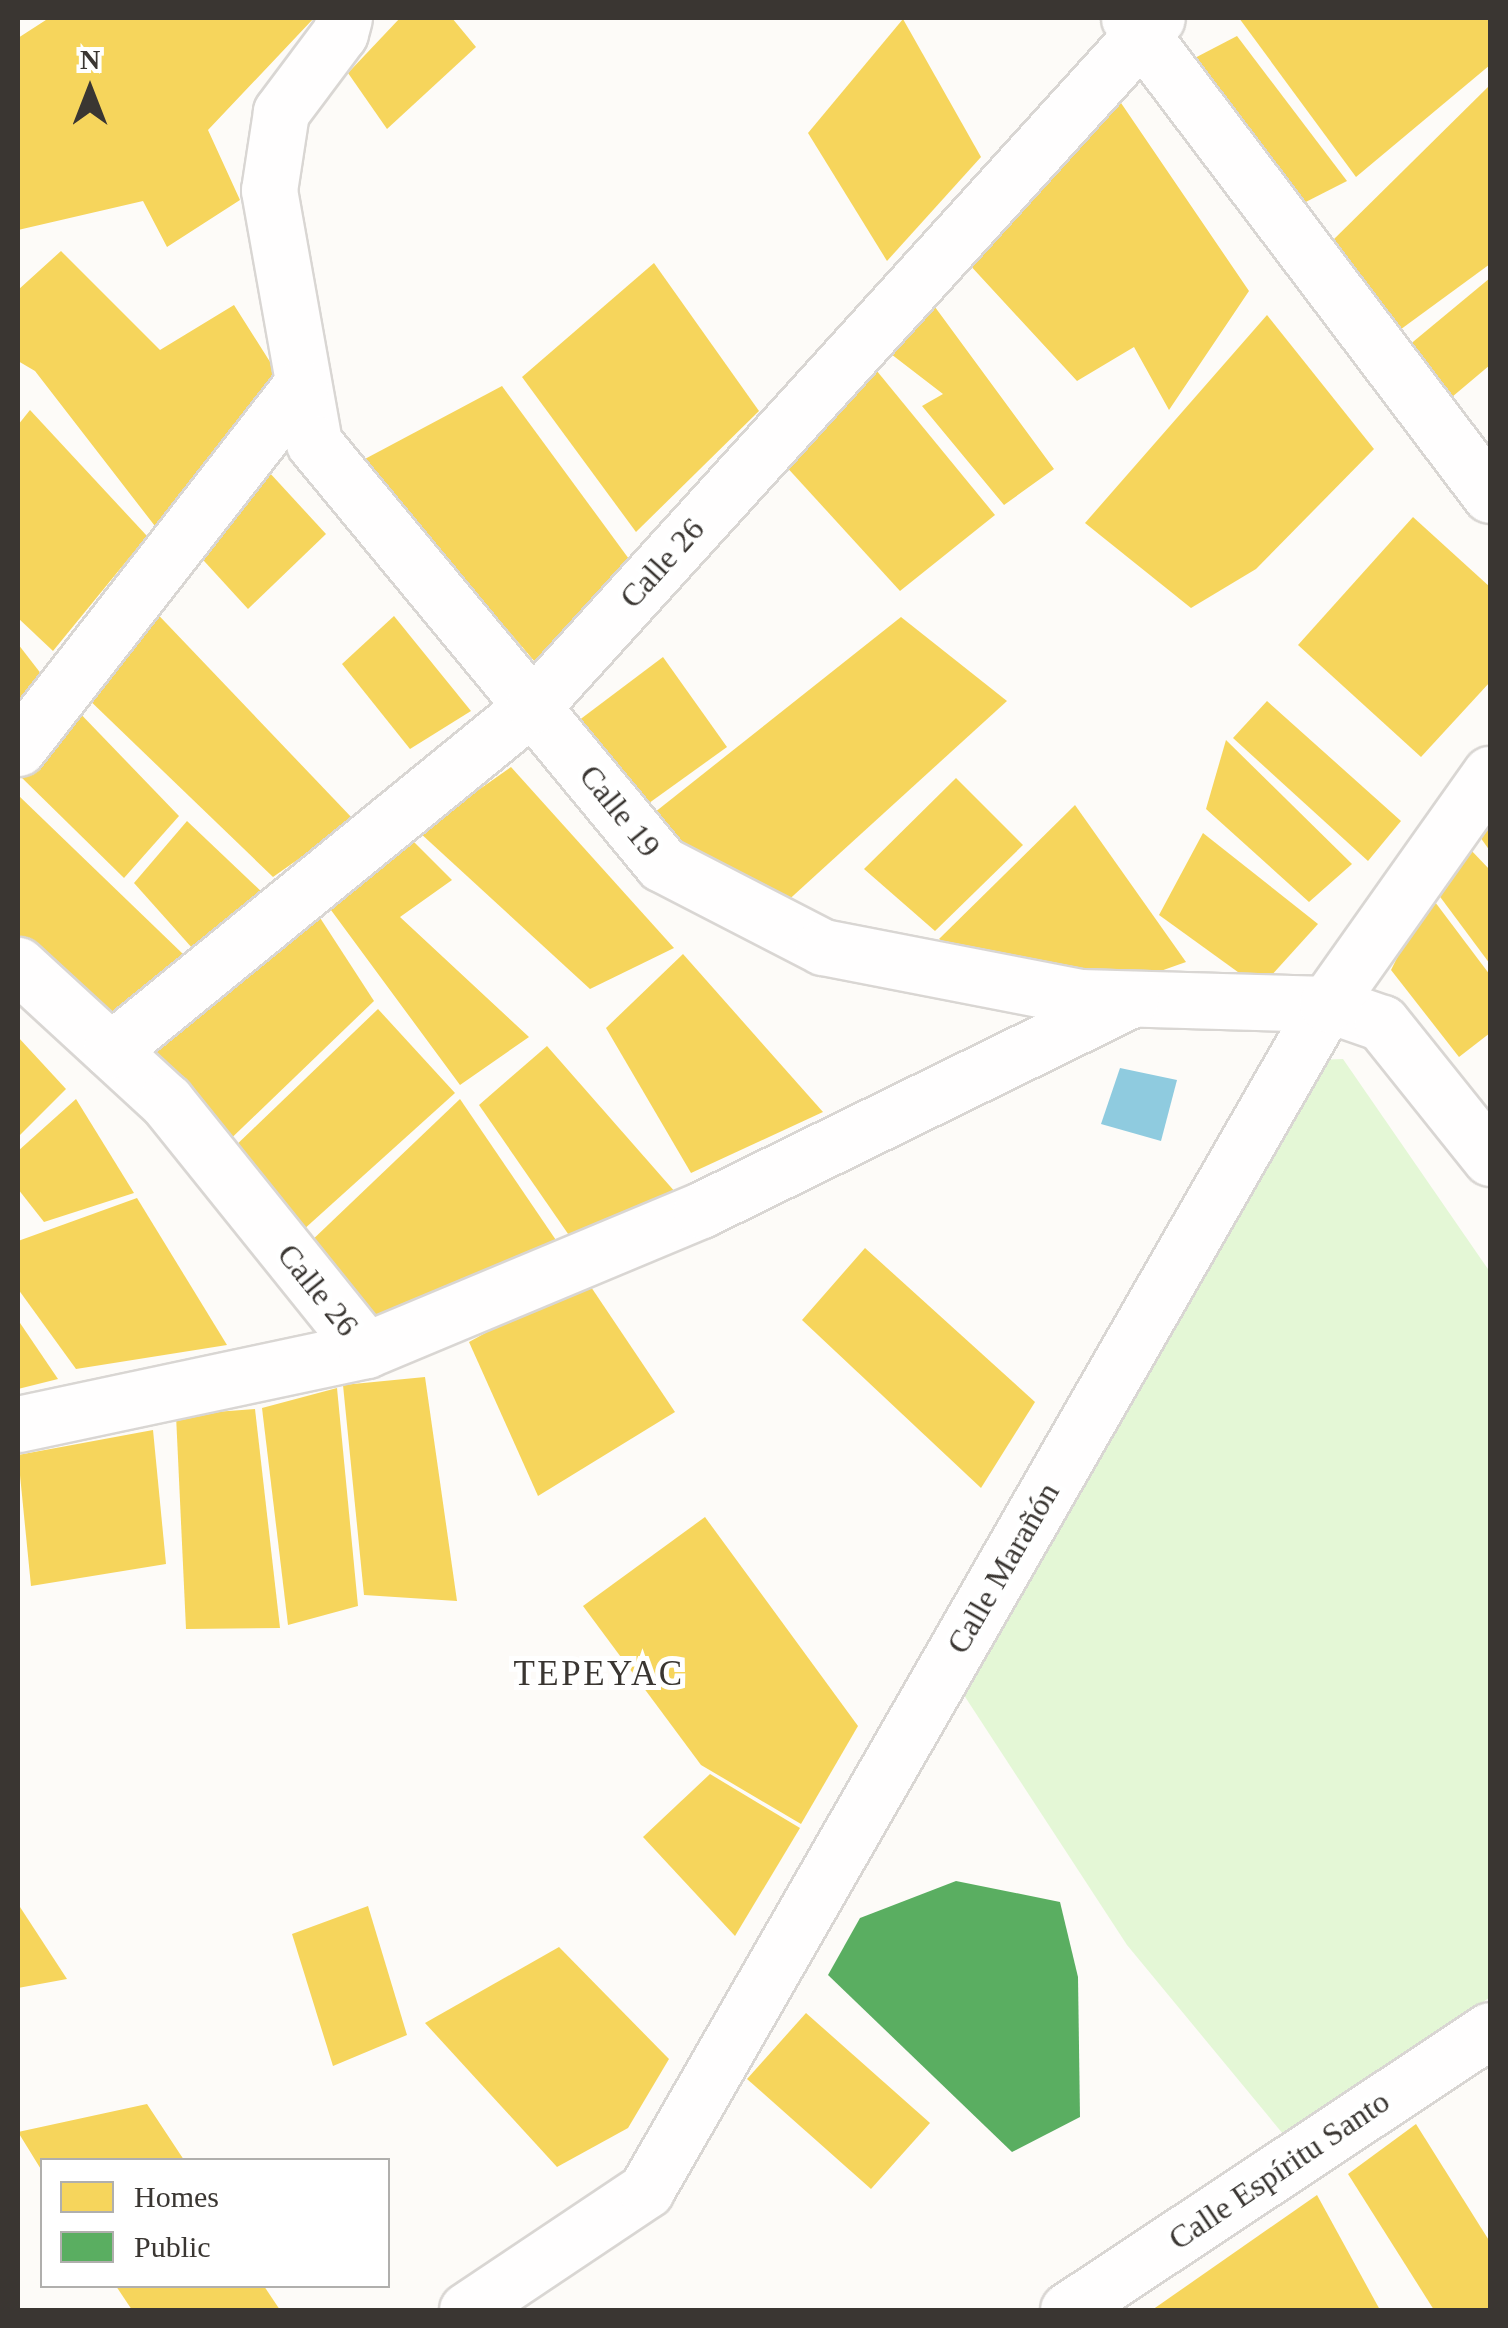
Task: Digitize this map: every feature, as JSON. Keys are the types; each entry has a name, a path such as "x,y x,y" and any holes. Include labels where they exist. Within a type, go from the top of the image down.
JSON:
{"street":[{"name":"Calle 19","path":"344,18 340,33 280,112 269,190 300,387 314,444 662,864 823,947 1080,996 1327,1004 1382,1023 1490,1158"},
{"path":"1143,23 1490,494"},
{"name":"Calle 26","path":"111,1050 534,705 1143,23"},
{"path":"18,748 300,387"},
{"name":"Calle Marañón","path":"467,2310 646,2190 1327,1004 1490,774"},
{"name":"Calle 26","path":"18,965 166,1101 366,1350"},
{"path":"18,1424 366,1350 701,1210 1137,996"},
{"name":"Calle Espíritu Santo","path":"1069,2310 1490,2030"}],"green space":[{"path":"1343,1059 1490,1272 1490,1997 1293,2146 1127,1945 958,1686 1314,1060"}],"water":[{"path":"1120,1068 1177,1080 1161,1141 1101,1124"}],"building: Homes":[{"path":"49,18 314,18 208,130 240,200 167,247 143,201 18,230 18,38"},
{"path":"400,18 452,18 476,47 387,129 348,73"},
{"path":"1239,18 1490,18 1490,65 1356,177"},
{"path":"903,19 981,157 887,261 808,133"},
{"path":"1237,36 1347,181 1292,209 1189,61"},
{"path":"1490,85 1490,264 1393,335 1328,245"},
{"path":"1119,100 1249,291 1169,410 1134,347 1077,381 968,263"},
{"path":"61,251 160,350 234,305 284,384 158,530 35,371 18,361 18,290"},
{"path":"654,263 759,411 636,532 522,377"},
{"path":"1490,278 1490,365 1452,397 1402,351"},
{"path":"935,307 1054,469 1004,505 922,406 943,394 891,354"},
{"path":"1267,315 1374,449 1256,569 1191,608 1085,523"},
{"path":"872,365 995,515 900,591 783,463"},
{"path":"502,386 629,559 535,662 363,460"},
{"path":"30,410 147,536 53,651 18,618 18,425"},
{"path":"257,459 326,534 248,609 194,550"},
{"path":"1413,517 1490,587 1490,682 1421,757 1298,645"},
{"path":"146,602 354,820 273,877 82,693"},
{"path":"394,616 471,711 410,749 342,664"},
{"path":"901,617 1007,701 783,905 640,824"},
{"path":"18,644 42,675 18,705"},
{"path":"663,657 727,747 638,811 574,724"},
{"path":"1267,701 1401,821 1368,861 1233,738"},
{"path":"73,706 179,816 124,878 18,774"},
{"path":"1226,740 1352,864 1309,902 1206,809"},
{"path":"511,767 674,948 590,989 419,832"},
{"path":"956,778 1023,845 935,931 864,869"},
{"path":"18,795 184,955 103,1021 18,944"},
{"path":"1075,805 1186,962 1138,979 954,949 939,939"},
{"path":"187,821 265,895 193,949 134,883"},
{"path":"1490,821 1490,851 1480,837"},
{"path":"405,833 452,880 400,917 529,1037 460,1085 328,906"},
{"path":"1203,833 1318,924 1260,988 1159,915"},
{"path":"1469,848 1490,870 1490,964 1435,890"},
{"path":"1429,894 1490,975 1490,1033 1459,1057 1391,970"},
{"path":"315,910 374,1001 218,1151 138,1054"},
{"path":"683,954 823,1112 691,1173 606,1028"},
{"path":"378,1009 455,1093 292,1240 229,1152"},
{"path":"18,1037 66,1089 18,1137"},
{"path":"547,1046 676,1193 573,1241 479,1105"},
{"path":"76,1099 134,1193 44,1222 18,1189 18,1151"},
{"path":"460,1099 560,1246 372,1330 307,1245"},
{"path":"137,1198 227,1345 76,1369 18,1289 18,1241"},
{"path":"865,1248 1035,1402 981,1488 802,1320"},
{"path":"585,1278 675,1412 538,1496 469,1342"},
{"path":"18,1320 58,1379 18,1389"},
{"path":"425,1377 457,1601 364,1595 343,1385"},
{"path":"337,1388 358,1606 288,1625 262,1408"},
{"path":"255,1409 280,1628 186,1629 176,1415"},
{"path":"153,1430 166,1564 31,1586 18,1455"},
{"path":"705,1517 858,1726 801,1824 701,1765 583,1606"},
{"path":"710,1774 800,1828 735,1936 643,1837"},
{"path":"368,1906 407,2035 333,2066 292,1934"},
{"path":"20,1907 67,1979 18,1988"},
{"path":"559,1947 669,2059 628,2128 557,2167 425,2023"},
{"path":"806,2013 930,2123 871,2189 747,2079"},
{"path":"147,2104 183,2158 40,2158 40,2168 18,2132"},
{"path":"1416,2124 1490,2242 1490,2310 1434,2310 1348,2174"},
{"path":"1317,2195 1380,2310 1152,2310"},
{"path":"117,2288 265,2288 280,2310 132,2310"}],"building: Public":[{"path":"956,1881 1060,1902 1078,1977 1080,2117 1012,2152 828,1975 860,1918"}],"district":[{"name":"TEPEYAC","path":"599,1674"}]}
